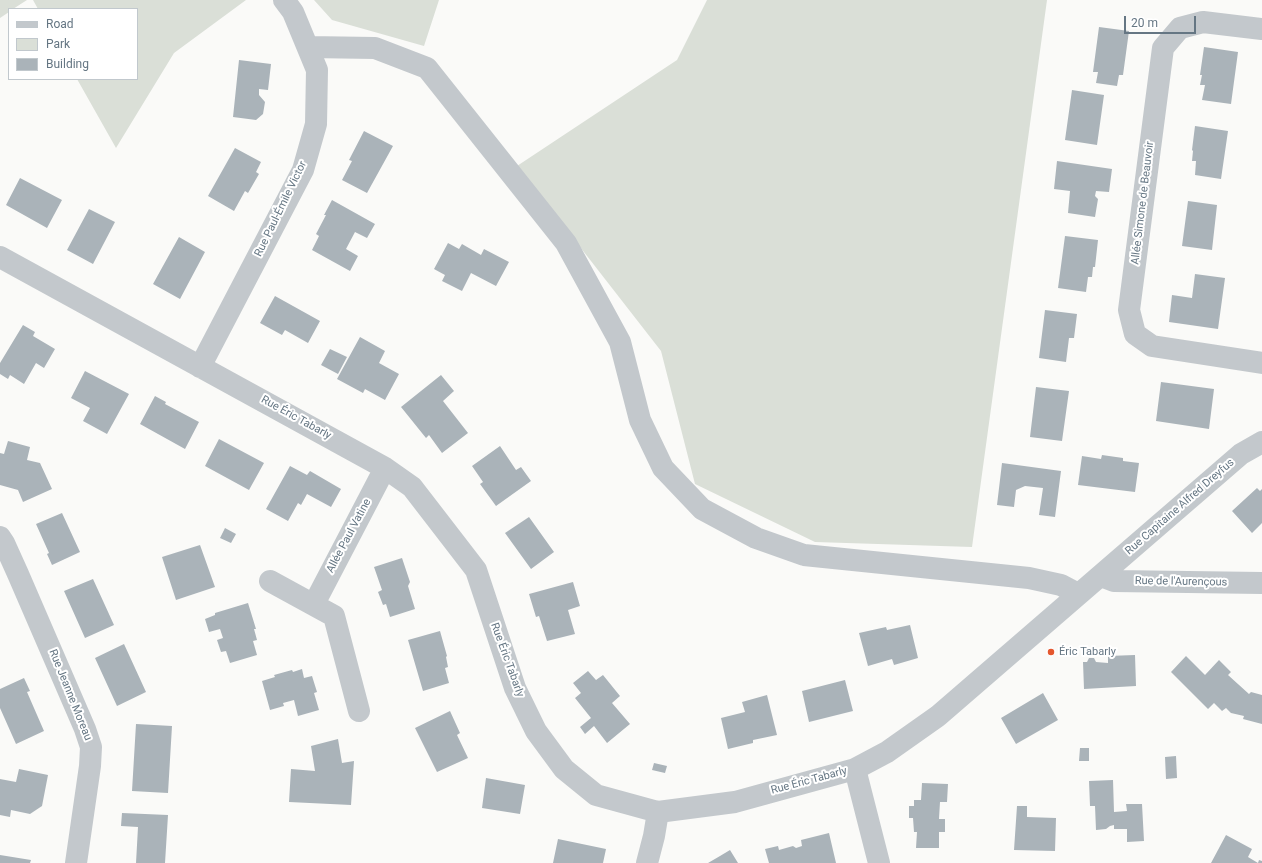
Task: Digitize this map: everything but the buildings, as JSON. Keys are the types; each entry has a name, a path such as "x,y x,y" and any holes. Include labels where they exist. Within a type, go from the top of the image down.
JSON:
{"street":[{"name":"Rue Paul-Émile Victor","path":"200,366 303,170 316,124 317,70 293,12 284,0"},
{"name":"Allée Simone de Beauvoir","path":"1262,29 1203,22 1180,28 1163,48 1129,310 1135,334 1152,346 1262,363"},
{"path":"308,47 375,48 427,68 566,243 620,342 640,420 663,468 702,509 756,538 804,555 1029,578 1061,584 1078,594"},
{"name":"Rue Éric Tabarly","path":"0,257 385,468 412,487 476,570 515,688 536,731 564,769 596,795 658,812 735,802 855,769 887,752 938,716 1100,576"},
{"name":"Rue Capitaine Alfred Dreyfus","path":"1100,576 1241,454 1262,442"},
{"name":"Allée Paul Vatine","path":"314,604 385,468"},
{"name":"Rue Jeanne Moreau","path":"0,537 4,543 85,729 91,748 90,766 76,863"},
{"name":"Rue de l'Aurençous","path":"1100,576 1114,581 1262,583"},
{"path":"270,581 334,616 358,711"},
{"path":"855,769 879,863"},
{"path":"647,863 658,812"}],"green space":[{"path":"0,0 27,0 15,8 8,8 8,13 0,18"},
{"path":"33,0 246,0 174,53 116,148 78,80 138,80 138,8 37,8"},
{"path":"314,0 439,0 424,46 332,20"},
{"path":"707,0 1047,0 972,547 815,542 695,484 661,351 517,166 677,60"}],"place":[{"name":"Éric Tabarly","path":"1051,652"}]}
